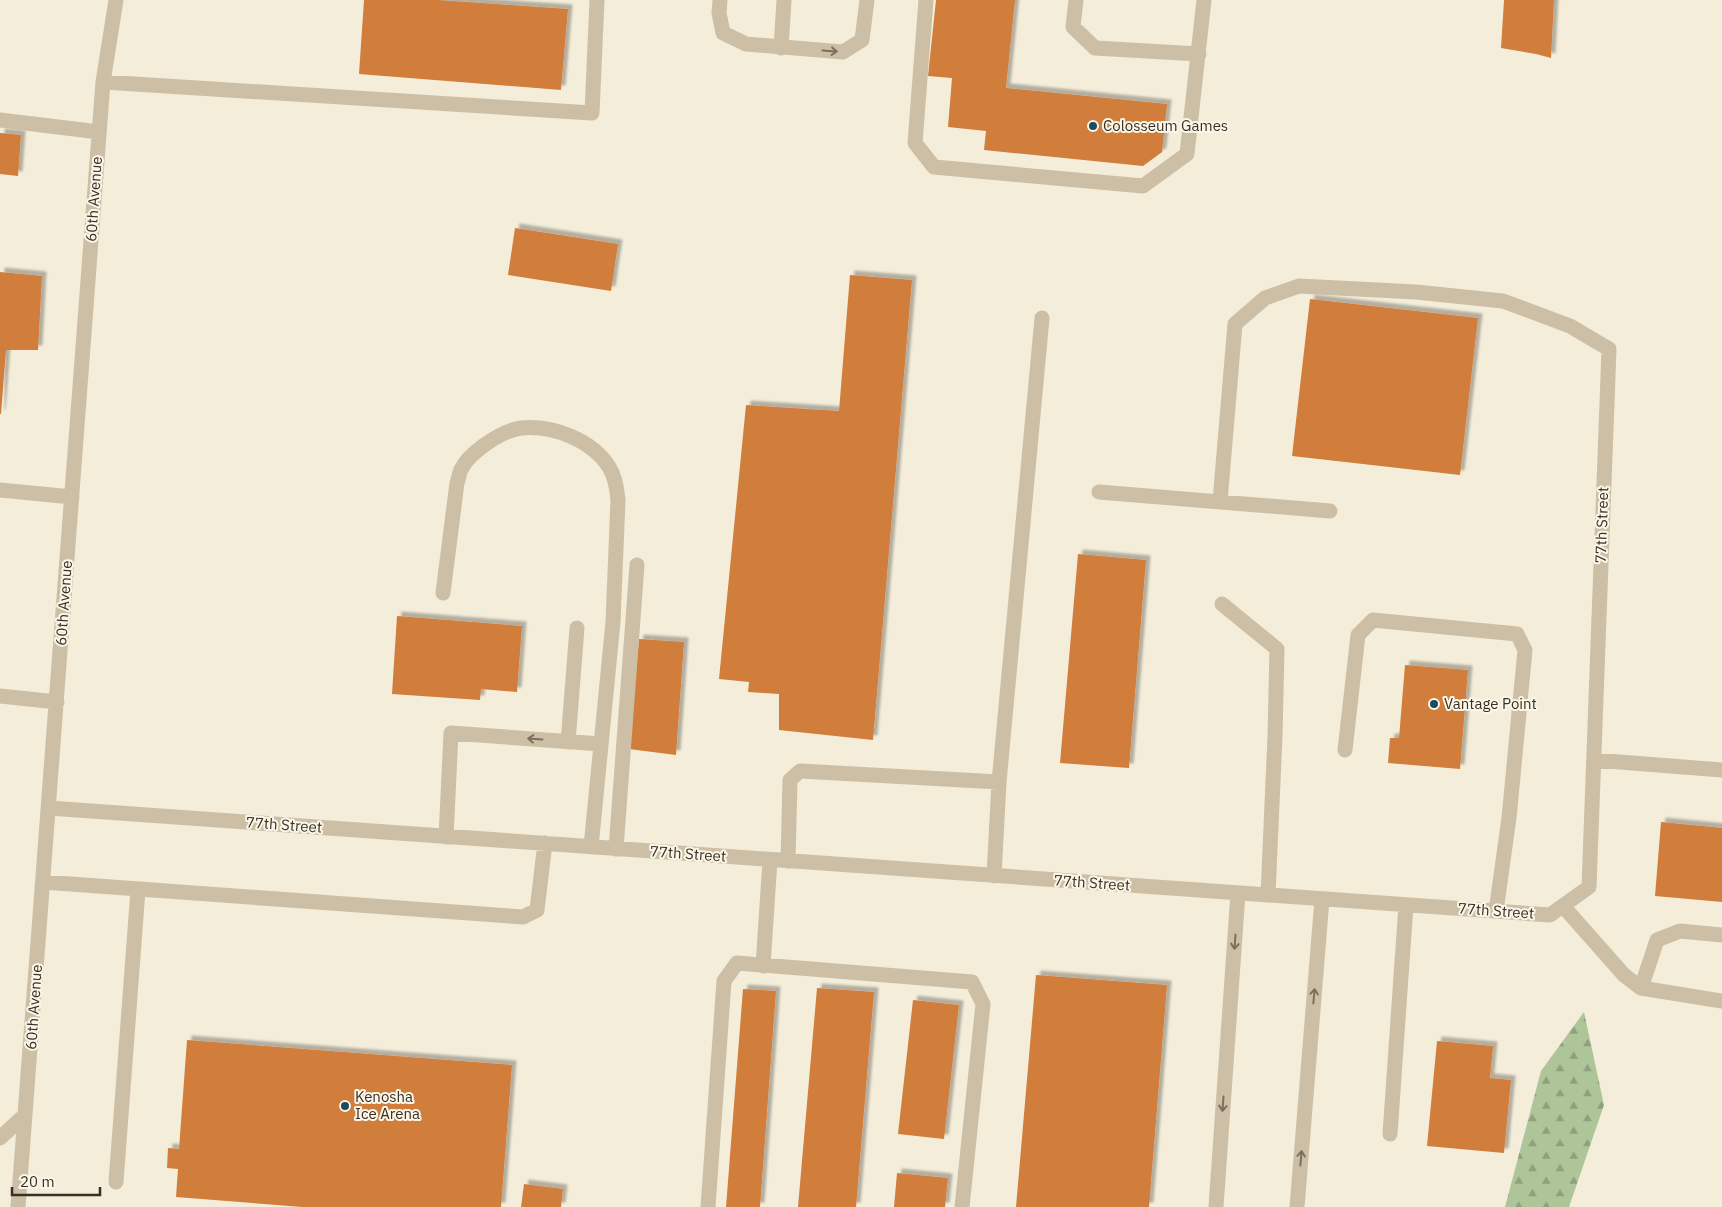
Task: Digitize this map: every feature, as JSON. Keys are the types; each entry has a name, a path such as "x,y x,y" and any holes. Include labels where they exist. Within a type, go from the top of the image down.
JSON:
{"street":[{"name":"60th Avenue","path":"18,1207 103,82 116,0"},
{"path":"103,82 592,113 597,0"},
{"path":"720,0 719,14 723,33 746,44 843,52 862,40 866,0"},
{"path":"781,48 784,0"},
{"path":"926,0 915,143 934,167 1143,186 1187,154 1204,0"},
{"path":"1076,0 1073,26 1095,48 1199,54"},
{"path":"0,120 99,132"},
{"name":"77th Street","path":"49,808 1550,915 1589,887 1609,349 1570,326 1503,301 1416,292 1299,286 1264,298 1235,324 1220,501"},
{"path":"994,876 999,782 1042,318"},
{"path":"443,593 457,483 461,468 471,455 493,439 508,431 521,428 558,432 580,441 598,453 610,468 616,485 618,500 613,622 591,847"},
{"path":"0,490 72,497"},
{"path":"1099,492 1330,510"},
{"path":"616,848 637,565"},
{"path":"1222,604 1277,649 1268,895"},
{"path":"1345,750 1358,635 1373,620 1517,634 1525,650 1508,818 1496,911"},
{"path":"568,742 577,628"},
{"path":"0,696 57,702"},
{"path":"446,836 451,733 601,744"},
{"path":"1594,760 1722,770"},
{"path":"788,861 790,780 800,771 999,782"},
{"path":"43,882 523,916 537,910 545,843"},
{"path":"763,966 770,860"},
{"path":"116,1182 138,890"},
{"path":"1216,1207 1238,893"},
{"path":"1297,1207 1322,899"},
{"path":"1390,1134 1406,905"},
{"path":"1563,906 1624,976 1641,988 1722,1001"},
{"path":"1641,988 1657,940 1680,931 1722,935"},
{"path":"708,1207 724,981 737,964 972,982 983,1004 962,1207"},
{"path":"0,1138 25,1115"}],"green space":[{"path":"1584,1012 1604,1105 1569,1207 1505,1207 1541,1071"}],"building":[{"path":"364,0 438,0 568,9 561,90 359,74"},
{"path":"936,0 1015,0 1006,88 1167,104 1162,152 1143,166 984,150 986,131 948,127 952,78 928,76"},
{"path":"1504,0 1554,0 1551,58 1501,48"},
{"path":"0,133 21,135 18,176 0,174"},
{"path":"515,228 618,244 611,291 508,275"},
{"path":"0,272 42,276 38,350 6,350 1,414 0,414"},
{"path":"850,275 912,280 873,740 779,730 779,694 748,692 749,682 719,679 746,405 839,411"},
{"path":"1310,299 1478,318 1460,475 1292,456"},
{"path":"1078,554 1146,560 1129,768 1060,763"},
{"path":"397,616 522,626 517,692 481,689 480,700 392,694"},
{"path":"639,639 684,642 676,755 629,749"},
{"name":"Vantage Point","path":"1405,665 1468,670 1460,769 1388,763 1390,738 1399,738"},
{"path":"1661,822 1722,828 1722,902 1655,896"},
{"path":"1036,975 1167,985 1149,1207 1016,1207"},
{"path":"817,988 874,992 856,1207 798,1207"},
{"path":"743,989 776,991 760,1207 726,1207"},
{"path":"913,1000 959,1005 944,1139 898,1134"},
{"name":"Kenosha Ice Arena","path":"187,1040 512,1065 501,1207 302,1207 176,1197 178,1169 167,1168 168,1148 179,1149"},
{"path":"1437,1041 1493,1046 1490,1078 1511,1080 1504,1153 1427,1146"},
{"path":"897,1173 948,1178 945,1207 894,1207"},
{"path":"524,1184 563,1189 561,1207 521,1207"}],"place":[{"name":"Colosseum Games","path":"1093,126"},
{"name":"Vantage Point","path":"1434,704"},
{"name":"Kenosha Ice Arena","path":"345,1106"}]}
